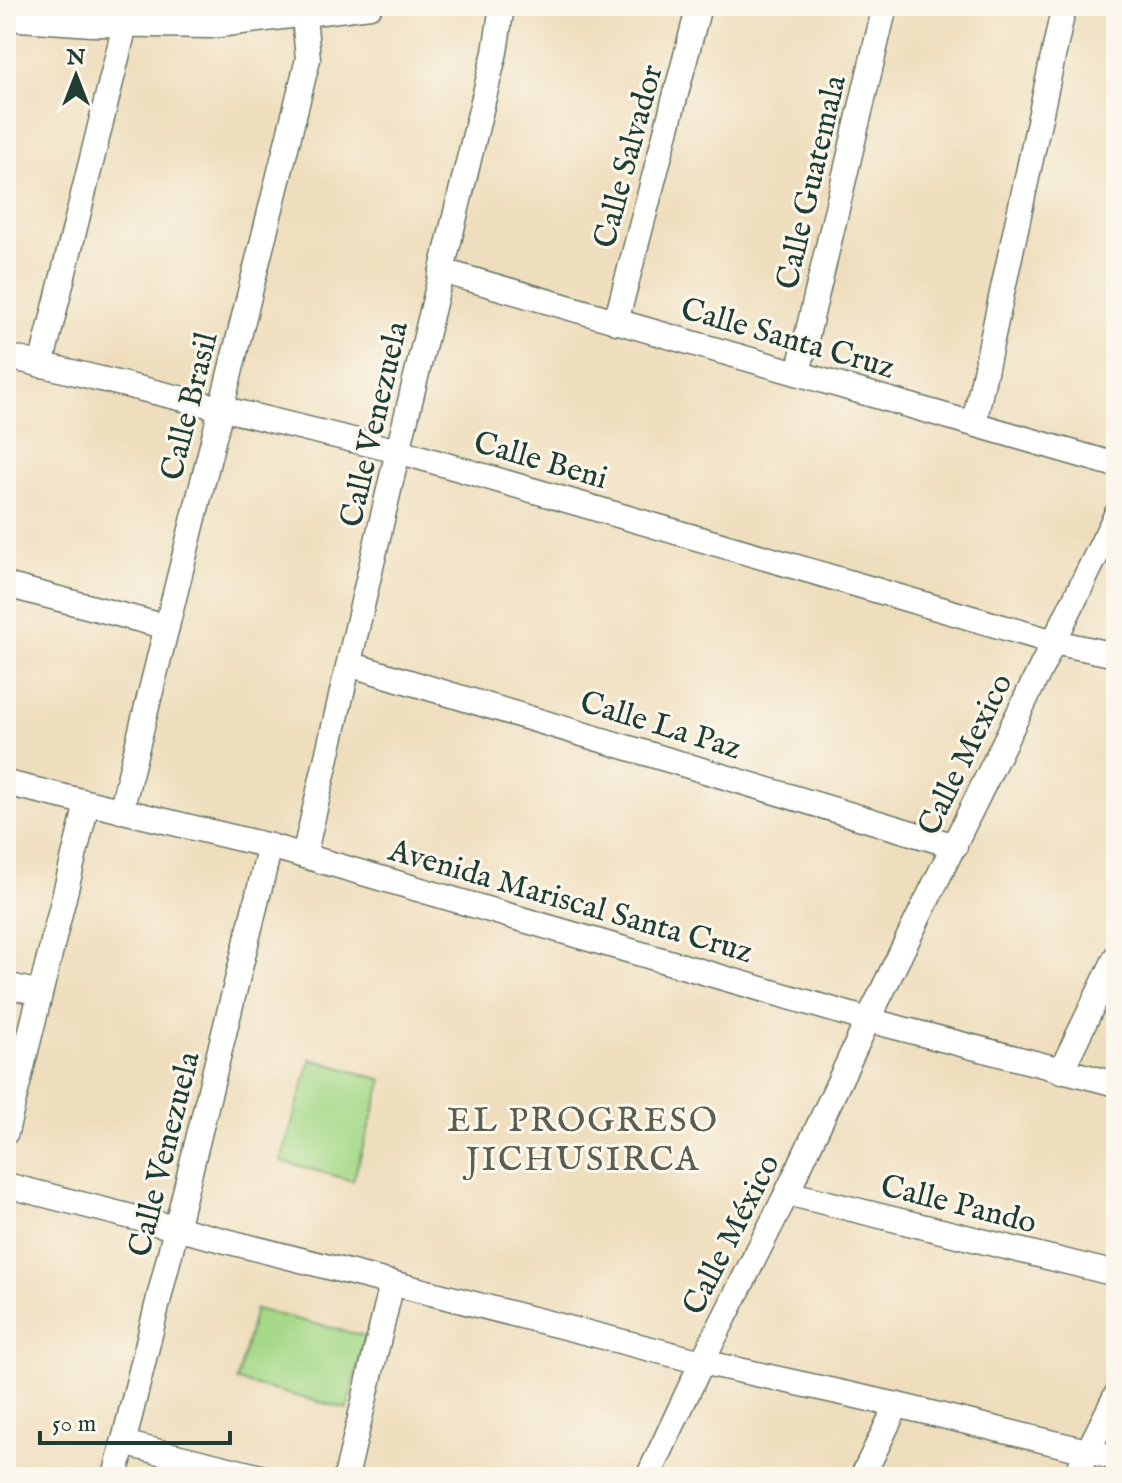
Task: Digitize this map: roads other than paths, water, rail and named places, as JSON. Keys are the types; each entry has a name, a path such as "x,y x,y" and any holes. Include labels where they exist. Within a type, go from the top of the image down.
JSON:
{"street":[{"path":"6,18 46,14 125,25 211,26 370,6"},
{"name":"Calle Venezuela","path":"304,856 495,52 502,6"},
{"name":"Calle Salvador","path":"616,322 699,6"},
{"name":"Calle Guatemala","path":"798,373 885,6"},
{"path":"974,423 1064,6"},
{"name":"Calle Brasil","path":"121,811 308,59 304,16"},
{"path":"41,365 125,25"},
{"name":"Calle Santa Cruz","path":"442,271 1116,465"},
{"name":"Calle Beni","path":"6,356 398,451 1054,642 1116,655"},
{"name":"Calle Mexico","path":"868,1020 1116,515"},
{"path":"6,585 167,627"},
{"name":"Calle La Paz","path":"349,664 955,846"},
{"name":"Avenida Mariscal Santa Cruz","path":"6,783 270,846 868,1020 1116,1084"},
{"path":"6,1132 87,804"},
{"name":"Calle Venezuela","path":"115,1477 270,846"},
{"path":"1061,1071 1116,957"},
{"path":"6,985 39,993"},
{"name":"Calle México","path":"648,1477 868,1020"},
{"path":"6,1185 702,1362 1116,1458"},
{"name":"Calle Pando","path":"787,1193 1116,1274"},
{"path":"346,1477 392,1283"},
{"path":"1075,1477 1116,1395"},
{"path":"862,1477 897,1405"},
{"path":"123,1443 261,1477"}],"district":[{"name":"EL PROGRESO JICHUSIRCA","path":"583,1138"}]}
